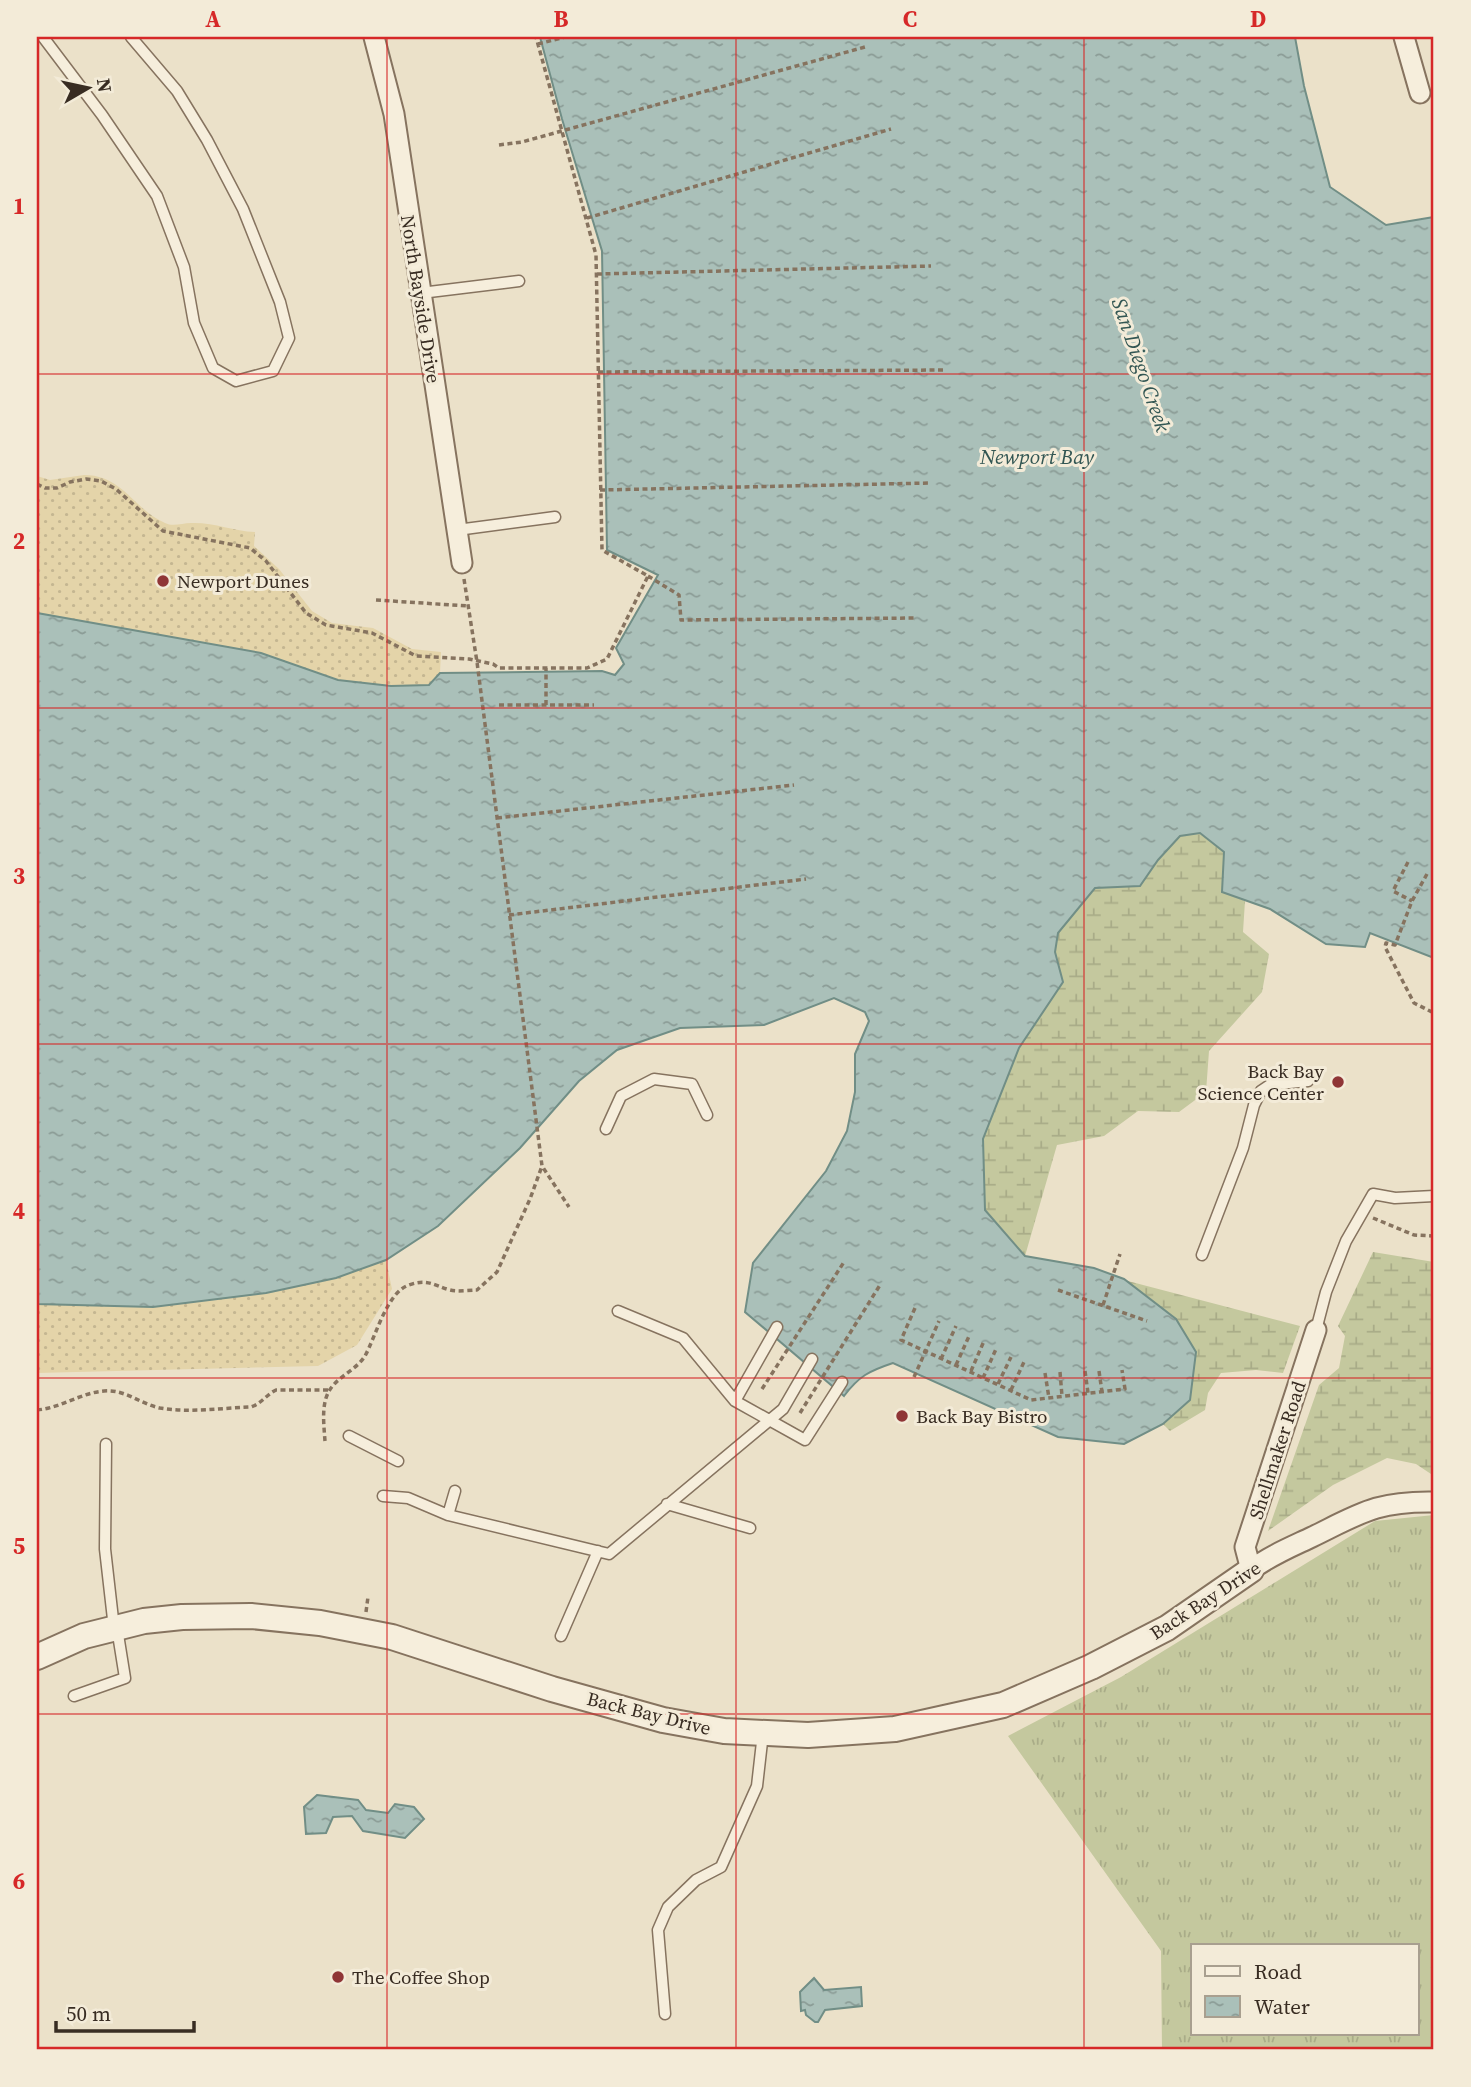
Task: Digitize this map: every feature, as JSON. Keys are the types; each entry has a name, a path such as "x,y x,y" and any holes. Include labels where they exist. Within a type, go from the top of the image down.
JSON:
{"street":[{"name":"North Bayside Drive","path":"374,37 394,114 462,563"},
{"path":"1404,37 1420,93"},
{"name":"Shellmaker Road","path":"1251,1570 1245,1547 1316,1330"},
{"name":"Back Bay Drive","path":"37,1657 85,1636 115,1628 182,1617 251,1616 320,1623 392,1637 552,1689 663,1720 724,1731 808,1735 895,1729 1003,1704 1091,1667 1167,1628 1251,1570 1370,1508 1404,1502 1434,1502"}],"lane":[{"path":"43,37 102,115 156,195 184,267 194,323 213,368 236,381 273,371 289,338 280,302 243,209 207,140 177,91 131,37"},
{"path":"421,293 519,281"},
{"path":"457,530 555,517"},
{"path":"606,1129 621,1096 654,1079 692,1084 707,1115"},
{"path":"1202,1255 1243,1148 1254,1105 1261,1091 1270,1085 1308,1081"},
{"path":"1316,1330 1326,1292 1346,1241 1373,1194 1395,1198 1434,1196"},
{"path":"618,1311 683,1338 735,1401 804,1440 842,1382"},
{"path":"735,1401 777,1327"},
{"path":"383,1496 408,1498 447,1515 609,1554 783,1409 812,1359"},
{"path":"349,1436 398,1461"},
{"path":"74,1696 125,1678 115,1628 105,1549 106,1444"},
{"path":"447,1515 455,1491"},
{"path":"667,1504 750,1528"},
{"path":"561,1636 598,1551"},
{"path":"665,2014 658,1930 668,1907 696,1880 721,1867 757,1786 764,1733"}],"path":[{"path":"536,37 596,255 602,550 679,595 681,620 916,618"},
{"path":"538,44 565,37"},
{"path":"499,145 522,142 865,47"},
{"path":"587,218 891,129"},
{"path":"597,274 930,266"},
{"path":"598,372 944,370"},
{"path":"37,484 45,488 57,488 86,479 101,481 116,489 163,531 250,548 266,561 306,613 326,625 372,632 416,656 469,659 493,664 499,668 587,668 607,659 648,576"},
{"path":"600,490 930,483"},
{"path":"462,563 542,1166 569,1207"},
{"path":"376,600 468,606"},
{"path":"546,668 546,705"},
{"path":"499,705 594,705"},
{"path":"497,818 794,785"},
{"path":"1408,862 1393,891 1412,901"},
{"path":"1427,874 1412,901 1395,945 1386,943 1385,947 1414,1003 1434,1013"},
{"path":"509,915 806,880"},
{"path":"325,1441 325,1399 332,1384 348,1374 363,1358 398,1290 412,1284 437,1283 451,1290 477,1290 497,1272 542,1166"},
{"path":"1361,1214 1414,1234 1434,1236"},
{"path":"1102,1306 1121,1254"},
{"path":"762,1389 844,1262"},
{"path":"800,1413 880,1285"},
{"path":"1058,1290 1147,1321"},
{"path":"915,1308 901,1340 1031,1400 1125,1389 1122,1370"},
{"path":"914,1377 939,1321"},
{"path":"941,1359 956,1326"},
{"path":"956,1365 970,1334"},
{"path":"970,1372 984,1341"},
{"path":"983,1378 996,1349"},
{"path":"998,1384 1011,1356"},
{"path":"1011,1390 1024,1362"},
{"path":"1085,1371 1088,1394"},
{"path":"1099,1371 1102,1392"},
{"path":"1060,1372 1062,1396"},
{"path":"1045,1373 1048,1398"},
{"path":"37,1410 58,1407 71,1400 105,1391 121,1392 157,1407 174,1409 251,1407 261,1404 269,1393 276,1390 330,1390"}],"green space":[{"path":"1200,833 1224,852 1222,892 1245,901 1243,932 1269,954 1262,992 1209,1051 1206,1092 1179,1112 1138,1111 1104,1136 1057,1145 1025,1256 985,1209 983,1139 1019,1048 1063,982 1055,952 1058,933 1095,888 1140,886 1180,835"},
{"path":"1373,1252 1434,1262 1434,1476 1416,1464 1387,1458 1333,1485 1268,1531 1319,1385 1339,1368 1345,1336 1338,1326"},
{"path":"1124,1280 1300,1326 1283,1373 1256,1370 1221,1373 1208,1393 1205,1410 1170,1431 1163,1424 1190,1400 1176,1319"},
{"path":"1434,1515 1434,2050 1162,2050 1161,1951 1008,1736 1121,1677 1375,1521"}],"sand":[{"name":"Newport Dunes","path":"37,476 50,480 97,476 118,486 144,510 168,524 199,523 255,532 254,546 279,569 312,611 332,623 373,628 412,649 441,652 440,673 429,685 391,686 338,680 260,653 37,613"},
{"path":"386,1260 392,1289 357,1345 318,1366 37,1373 37,1304 153,1307 266,1293 336,1278"}],"water":[{"name":"Newport Bay","path":"540,37 1295,37 1304,86 1330,187 1386,225 1434,217 1434,958 1370,933 1365,947 1326,944 1270,909 1222,892 1224,852 1200,833 1180,836 1158,860 1140,886 1095,888 1058,933 1055,952 1063,982 1019,1048 983,1139 985,1210 1025,1256 1094,1268 1124,1279 1176,1319 1196,1352 1190,1400 1163,1424 1124,1444 1058,1437 893,1363 865,1375 844,1396 745,1312 753,1263 826,1171 847,1131 855,1092 855,1054 869,1021 865,1012 834,998 764,1025 680,1028 617,1050 579,1081 520,1148 438,1226 386,1260 336,1278 266,1293 153,1307 37,1304 37,613 261,653 338,680 391,686 429,685 440,673 602,671 615,675 624,664 616,648 658,575 607,550 602,251"},
{"path":"317,1795 358,1800 366,1810 388,1813 395,1804 414,1807 424,1819 405,1838 363,1831 352,1816 333,1817 326,1833 306,1834 304,1807"},
{"path":"814,1978 824,1990 861,1987 862,2006 825,2010 818,2022 815,2022 806,2015 805,2010 801,2011 800,1992"}],"place":[{"name":"Newport Dunes","path":"163,581"},
{"name":"Back Bay Science Center","path":"1338,1082"},
{"name":"Back Bay Bistro","path":"902,1416"},
{"name":"The Coffee Shop","path":"338,1977"}],"water label":[{"name":"San Diego Creek","path":"1141,365"}]}
